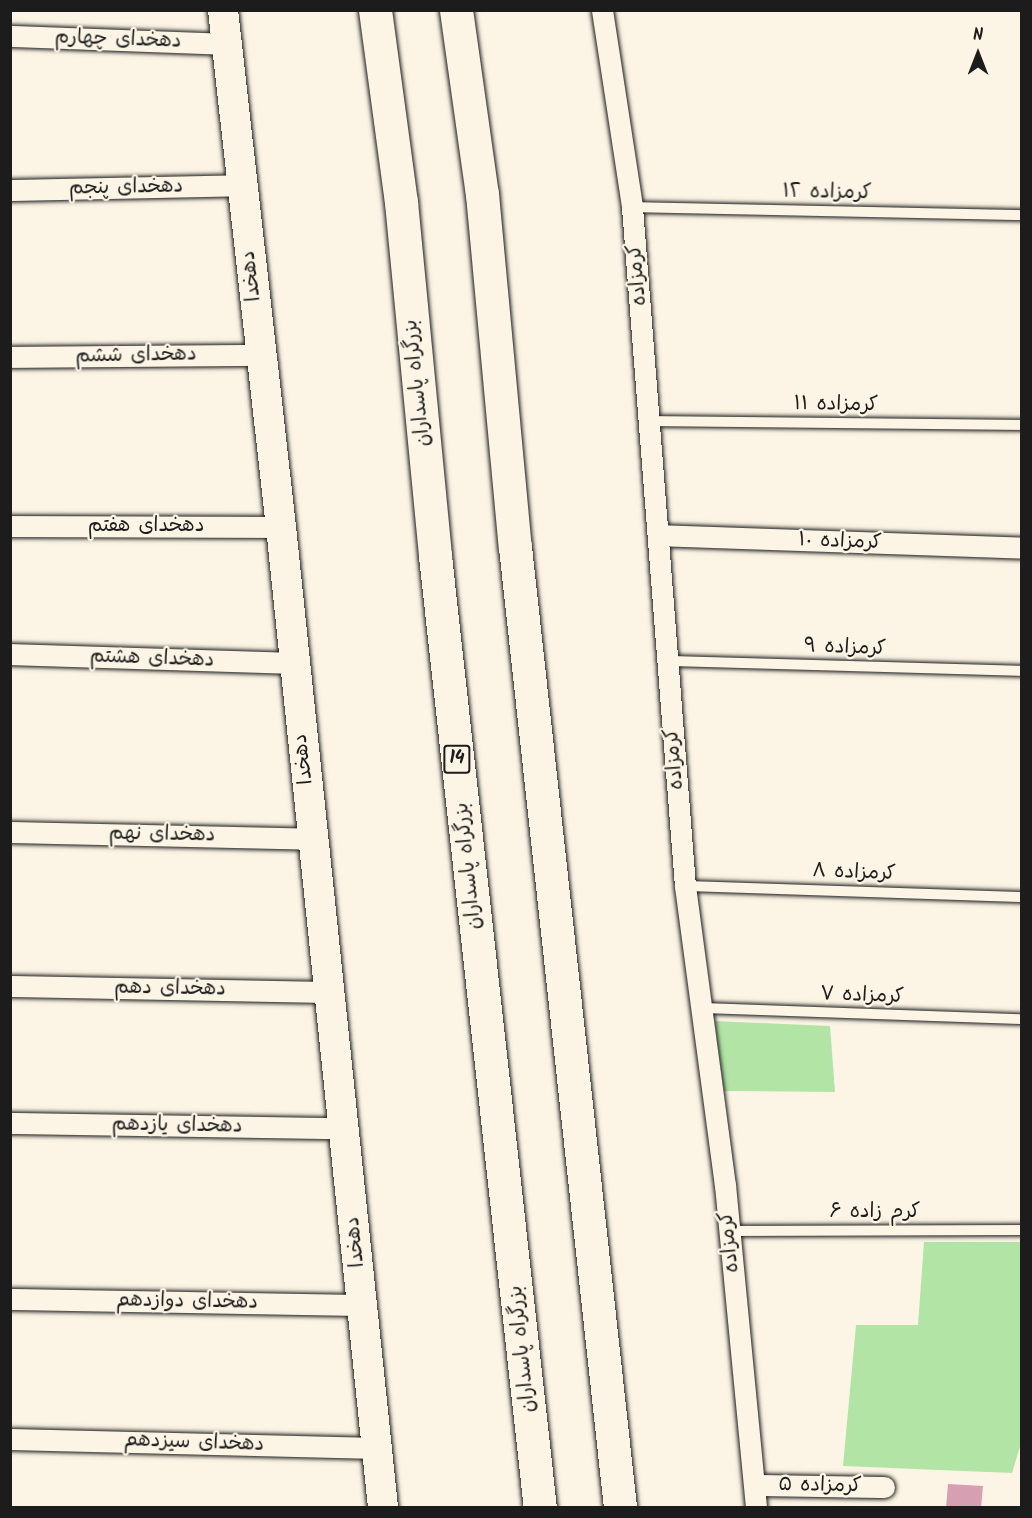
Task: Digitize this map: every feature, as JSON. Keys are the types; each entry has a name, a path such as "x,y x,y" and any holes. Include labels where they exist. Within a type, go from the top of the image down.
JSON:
{"highway":[{"name":"بزرگراه پاسداران","path":"375,10 401,201 435,556 540,1508"},
{"path":"456,10 482,194 514,547 620,1508"}],"main road":[{"name":"دهخدا","path":"223,10 281,527 293,663 330,992 383,1508"}],"street":[{"name":"کرمزاده","path":"602,10 632,207 685,885 729,1231 756,1508"},
{"name":"دهخدای چهارم","path":"10,36 226,44"},
{"name":"دهخدای پنجم","path":"10,190 242,185"},
{"name":"دهخدای ششم","path":"10,357 261,355"},
{"name":"دهخدای هفتم","path":"10,525 281,527"},
{"name":"کرمزاده ١٠","path":"658,535 1022,548"},
{"name":"دهخدای هشتم","path":"10,654 293,663"},
{"name":"دهخدای نهم","path":"10,832 313,839"},
{"name":"دهخدای دهم","path":"10,986 330,992"},
{"name":"دهخدای یازدهم","path":"10,1123 344,1128"},
{"name":"دهخدای دوازدهم","path":"10,1299 363,1305"},
{"name":"دهخدای سیزدهم","path":"10,1438 378,1448"},
{"name":"کرمزاده ۵","path":"755,1485 884,1487"}],"lane":[{"name":"کرمزاده ١٢","path":"632,207 1022,215"},
{"name":"کرمزاده ١١","path":"650,421 1022,425"},
{"name":"کرمزاده ٩","path":"667,661 1022,671"},
{"name":"کرمزاده ٨","path":"685,885 1022,897"},
{"name":"کرمزاده ٧","path":"701,1008 1022,1019"},
{"name":"کرم زاده ۶","path":"729,1231 1022,1230"}],"green space":[{"path":"715,1021 830,1026 835,1092 724,1091"},
{"path":"924,1242 1021,1242 1022,1440 1012,1473 843,1466 856,1325 918,1325"}],"building":[{"path":"948,1484 983,1486 981,1508 946,1508"}]}
